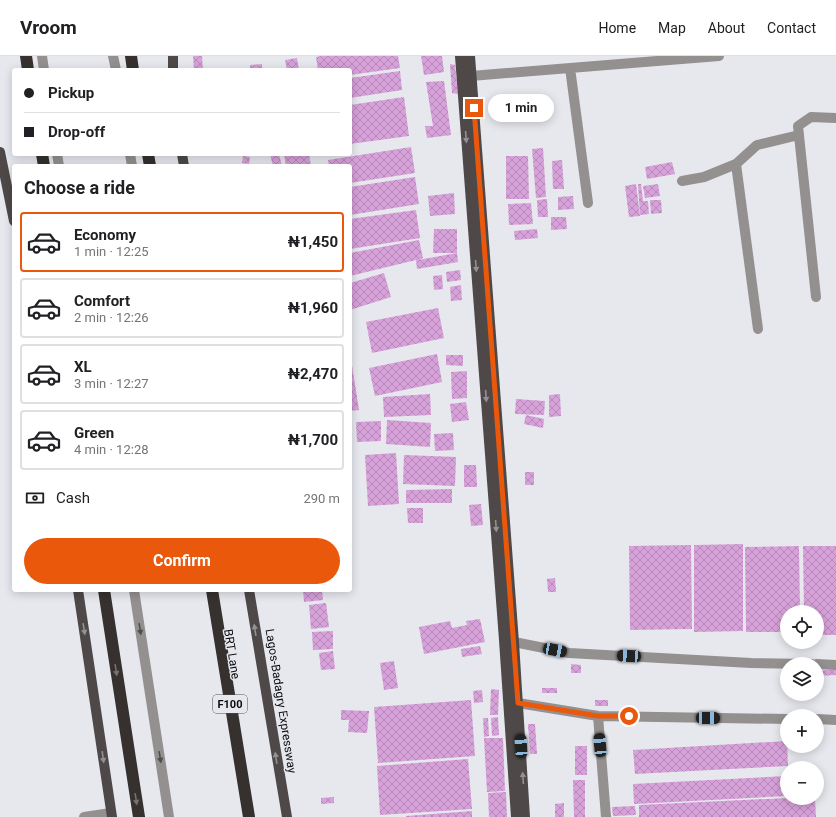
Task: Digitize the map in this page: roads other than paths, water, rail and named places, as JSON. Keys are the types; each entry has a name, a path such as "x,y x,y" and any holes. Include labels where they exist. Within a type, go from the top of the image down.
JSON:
{"highway":[{"path":"26,56 28,68"},
{"path":"131,56 133,68"},
{"path":"104,592 139,817"},
{"name":"F100","path":"212,592 248,817"}],"main road":[{"path":"173,56 173,68"},
{"path":"460,56 516,817"},
{"path":"470,56 514,642 525,817"},
{"path":"0,152 12,211"},
{"path":"78,592 111,815"},
{"name":"Lagos-Badagry Expressway","path":"249,592 287,817"}],"lane":[{"path":"42,56 44,68"},
{"path":"114,56 116,68"},
{"path":"471,76 719,56"},
{"path":"570,68 588,203"},
{"path":"816,297 798,126 811,117 836,118"},
{"path":"682,181 704,177 736,164 757,145 799,135"},
{"path":"736,164 758,329"},
{"path":"134,592 169,817"},
{"name":"BRT Lane","path":"209,592 248,817"},
{"path":"514,642 568,652 780,663"},
{"path":"824,664 836,664"},
{"path":"518,703 598,716 780,719"},
{"path":"598,716 606,817"},
{"path":"824,719 836,720"},
{"path":"84,817 111,815"}]}
